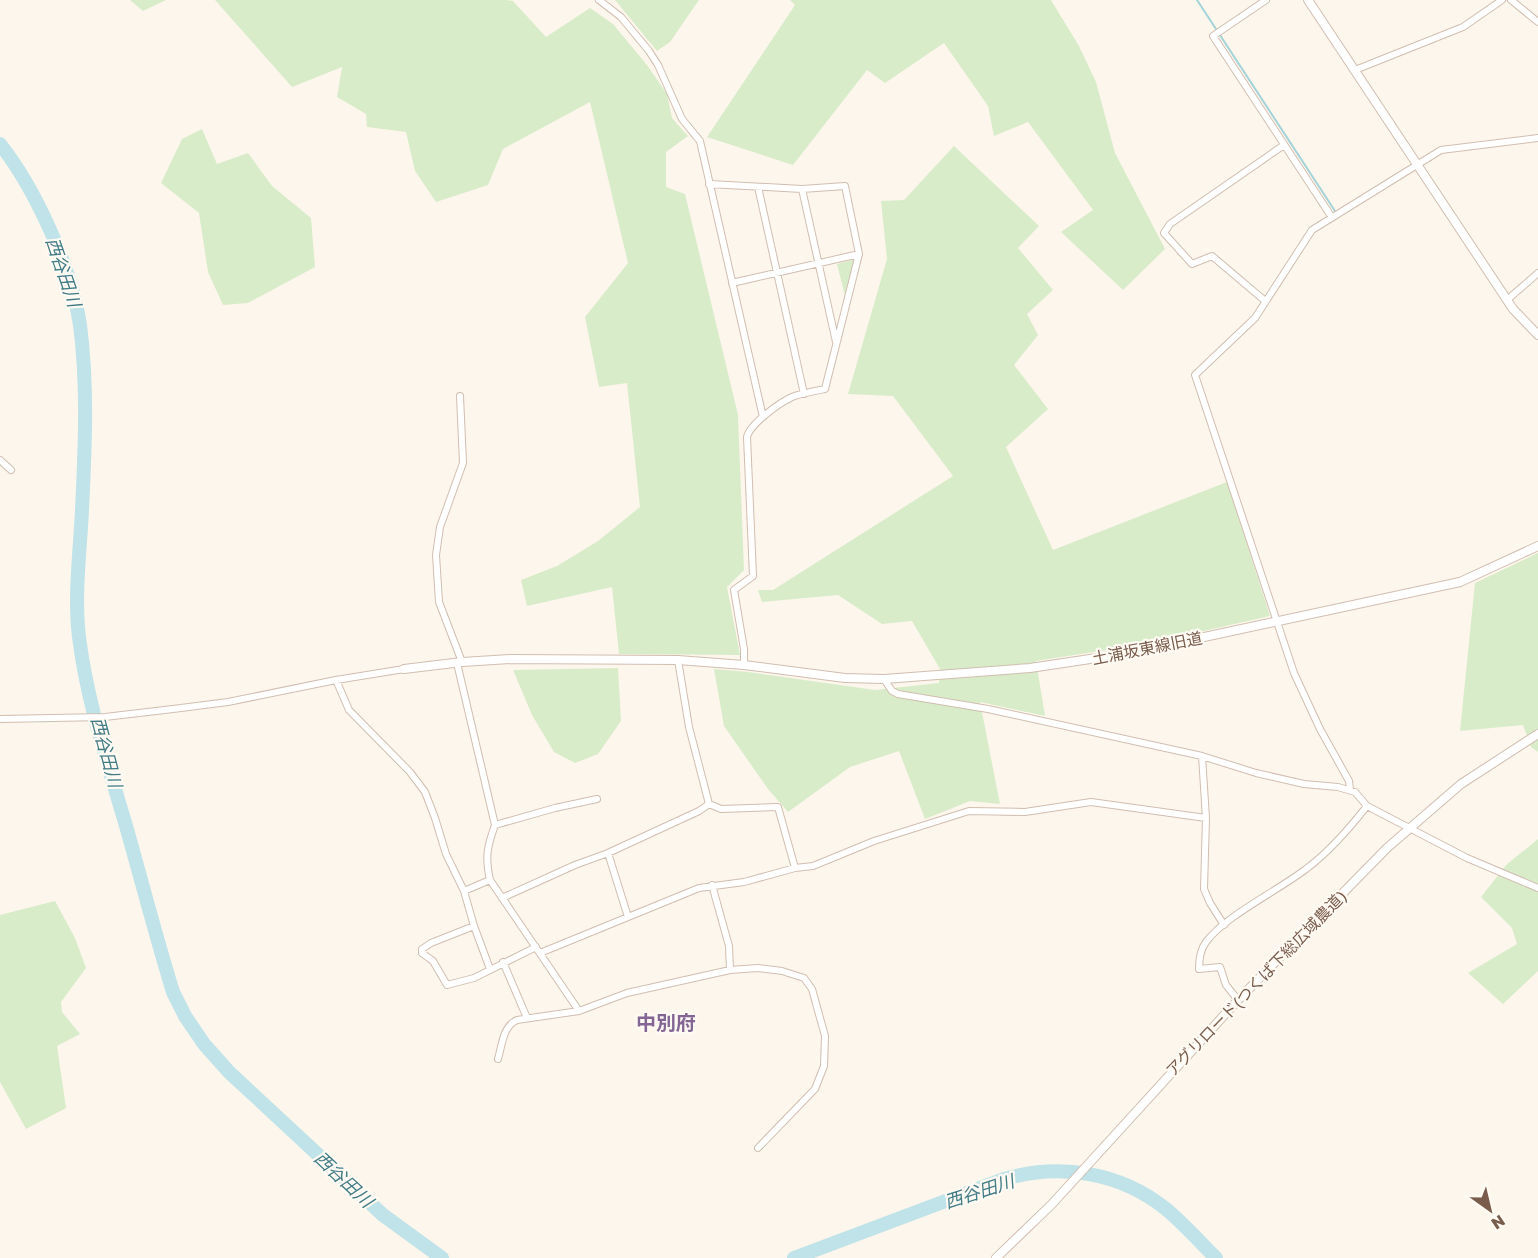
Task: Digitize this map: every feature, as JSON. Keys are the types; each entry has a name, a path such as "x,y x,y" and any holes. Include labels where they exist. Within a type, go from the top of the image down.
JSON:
{"street":[{"path":"599,0 621,17 658,65 682,119 700,141 763,417"},
{"path":"1266,0 1213,36 1332,216"},
{"path":"1308,0 1507,300 1538,335"},
{"path":"1355,70 1463,27 1502,0"},
{"path":"1511,0 1538,22"},
{"path":"1350,790 1349,781 1320,729 1294,673 1196,375 1255,318 1264,300 1312,230 1332,216 1441,150 1538,138"},
{"path":"1264,300 1212,256 1192,264 1164,233 1170,224 1284,145"},
{"path":"709,184 802,189 844,186 859,254 825,388 792,397 763,417 748,432 753,576 734,590 744,649 744,665"},
{"path":"758,186 804,394"},
{"path":"802,189 837,346"},
{"path":"732,283 859,254"},
{"path":"1507,300 1538,273"},
{"path":"460,396 463,463 440,527 436,555 439,602 459,663 495,825 486,848 486,860 490,880 579,1011"},
{"path":"0,460 11,470"},
{"name":"土浦坂東線旧道","path":"404,669 459,663 538,659 678,660 744,665 829,676 884,679 1030,668 1130,653 1460,582 1538,546"},
{"path":"678,660 689,727 709,804"},
{"path":"0,719 105,717 228,702 404,669"},
{"path":"884,679 892,691 898,694 988,709 1202,756 1304,784 1350,790 1355,792 1368,806 1408,828 1467,858 1538,888"},
{"path":"336,680 349,710 410,772 425,792 446,854 464,891 490,969"},
{"name":"アグリロード(つくば下総広域農道)","path":"996,1258 1028,1229 1073,1182 1238,1000 1387,848 1461,784 1538,734"},
{"path":"1202,756 1206,818 1204,889 1224,925"},
{"path":"495,825 555,807 597,799"},
{"path":"474,926 431,943 422,949 422,953 433,962 447,985 474,978 503,962 628,917 688,892 712,885 761,878 795,868 813,866 874,841 969,811 1025,812 1091,802 1206,818"},
{"path":"502,898 560,871 608,853 699,811 709,804"},
{"path":"709,804 721,809 778,807 795,868"},
{"path":"1238,1000 1226,985 1220,967 1198,969 1200,954 1206,942 1224,925 1308,868 1349,830 1368,806"},
{"path":"608,853 628,917"},
{"path":"464,891 490,880"},
{"path":"712,885 729,946 730,970"},
{"path":"503,962 527,1018"},
{"path":"498,1059 506,1031 513,1021 579,1011 627,993 730,970 758,968 782,971 804,978 812,989 825,1036 824,1066 815,1089 758,1149"}],"green space":[{"path":"130,0 166,0 143,11"},
{"path":"215,0 506,0 513,1 546,37 590,8 613,24 647,65 667,94 672,118 688,136 666,152 666,187 685,194 738,415 744,570 727,587 740,655 619,654 612,587 527,606 521,580 557,566 598,541 640,507 627,383 599,387 585,317 628,263 590,102 503,149 488,185 436,202 415,171 406,132 367,127 366,114 337,97 342,67 292,87"},
{"path":"615,0 699,0 670,42 657,51"},
{"path":"790,0 1051,0 1079,46 1096,82 1115,153 1165,249 1123,290 1061,232 1093,210 1028,122 994,136 988,106 944,43 885,83 867,70 793,165 707,137 795,5"},
{"path":"202,129 217,164 248,153 272,186 311,218 315,267 248,303 223,305 208,272 199,213 161,183 182,139"},
{"path":"954,146 1039,226 1018,248 1053,290 1027,314 1038,335 1014,365 1048,409 1006,447 1053,550 1227,482 1270,616 1151,643 1036,661 1045,716 980,702 1000,804 970,801 925,819 899,751 850,767 788,812 768,789 724,726 714,669 875,690 939,683 940,669 912,621 882,624 838,595 762,602 758,590 773,590 953,476 893,396 848,394 887,259 881,201 904,200"},
{"path":"855,259 845,296 837,264"},
{"path":"1538,553 1538,752 1531,747 1523,725 1460,731 1475,583"},
{"path":"618,668 621,721 598,754 575,763 554,752 532,715 513,670"},
{"path":"1538,839 1538,971 1503,1004 1468,973 1517,944 1512,928 1481,897 1506,865"},
{"path":"55,901 75,938 86,968 61,1002 62,1012 80,1034 57,1046 66,1108 26,1129 0,1082 0,915"}],"waterway":[{"path":"1197,0 1335,211"},
{"name":"西谷田川","path":"0,144 39,206 60,255 76,303 83,348 85,394 84,464 77,590 79,637 87,685 99,733 173,992 185,1016 204,1044 229,1072 383,1215 442,1258"},
{"name":"西谷田川","path":"794,1258 1004,1179 1047,1172 1089,1174 1129,1186 1166,1209 1216,1258"}],"district":[{"name":"中別府","path":"666,1022"}]}
